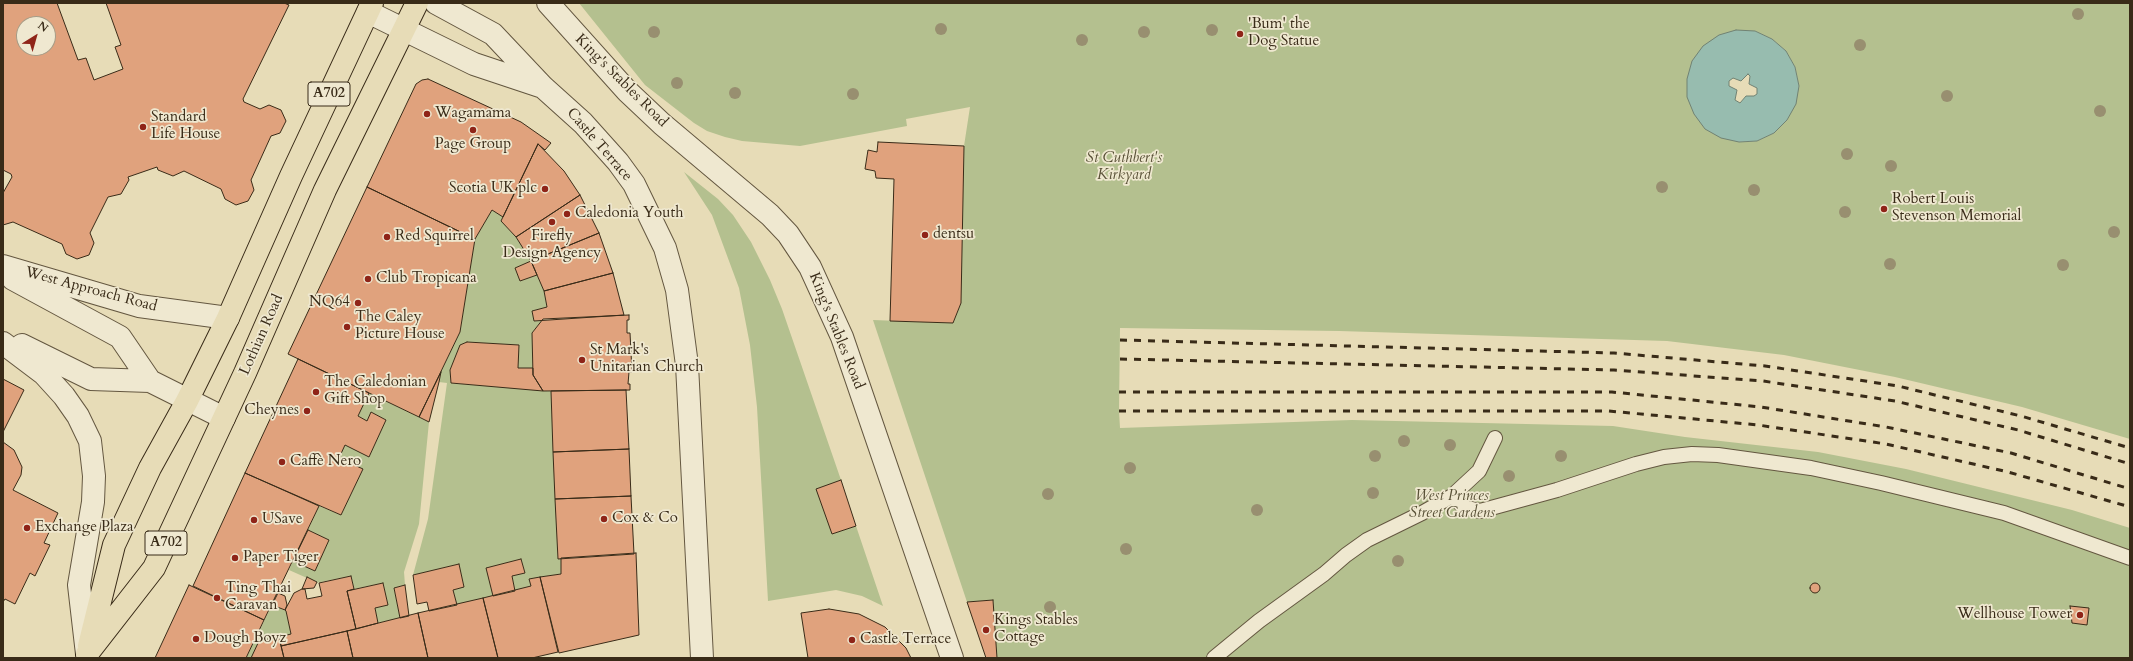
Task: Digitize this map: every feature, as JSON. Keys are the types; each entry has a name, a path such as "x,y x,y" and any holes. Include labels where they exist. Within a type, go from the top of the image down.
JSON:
{"main road":[{"name":"Lothian Road","path":"86,656 154,568 224,418 325,190 417,3"},
{"name":"A702","path":"86,656 114,545 150,468 187,401 228,318 291,176 370,8"}],"street":[{"name":"Castle Terrace","path":"436,3 493,34 543,87 583,123 618,162 634,184 665,248 677,290 687,365 702,658"},
{"name":"King's Stables Road","path":"548,3 627,91 662,124 749,195 788,234 810,267 833,315 888,467 952,658"},
{"name":"Castle Terrace","path":"370,8 404,29 474,64 543,87"},
{"name":"West Approach Road","path":"3,266 139,306 228,318"},
{"name":"West Approach Road","path":"3,273 120,337 150,381"},
{"name":"West Approach Road","path":"3,336 91,379 150,381 187,401 224,418"},
{"path":"3,343 44,374 64,396 78,416 90,441 94,476 93,502 79,585 86,656"}],"lane":[{"path":"1214,658 1259,621 1324,574 1346,555 1367,540 1422,513 1452,496 1478,471 1495,438"},
{"path":"1452,496 1464,507 1480,511 1557,490 1664,456 1692,454 1718,455 1811,468 1881,483 1996,512 2130,558"}],"green space":[{"path":"579,3 2130,3 2130,439 2022,407 1895,377 1784,355 1667,341 1339,331 1120,328 1119,411 1120,428 1352,420 1613,426 1685,437 1818,452 1906,469 2072,510 2130,528 2130,658 997,658 993,600 967,602 873,320 953,323 961,303 964,146 970,107 906,119 907,126 800,146 742,141 707,131 694,123 645,85","holes":["1755,31 1772,39 1786,51 1795,67 1799,86 1787,120 1774,133 1757,141 1739,142 1719,35"]},
{"path":"684,172 718,199 733,215 751,242 770,280 782,309 841,480 817,489 832,534 856,526 883,606 862,596 836,590 768,601 757,407 750,345 739,288 712,215"},
{"path":"492,210 503,217 501,221 516,237 531,261 515,268 520,281 537,275 544,291 547,307 532,311 534,321 543,319 532,333 533,368 518,368 518,345 467,342 460,346 450,370 451,383 551,391 558,559 561,558 561,574 529,579 531,586 515,591 512,576 525,573 521,559 487,568 493,596 457,605 453,590 464,587 459,564 413,575 428,519 447,383 439,382 441,372 460,332 475,239"},
{"path":"369,393 429,422 419,524 404,572 405,585 394,588 400,618 378,623 375,608 388,605 383,583 354,589 351,576 316,583 289,570 293,561 315,571 329,540 308,530 319,506 341,515 363,469 339,458 345,445 369,457 386,420 371,412 367,421 358,416"},
{"path":"272,605 286,611 291,634 279,637 251,658 246,658"}],"water":[{"path":"1736,30 1755,31 1772,39 1786,51 1795,67 1799,86 1796,104 1787,120 1774,133 1757,141 1739,142 1721,138 1705,129 1694,114 1687,97 1687,79 1692,61 1703,46 1719,35","holes":["1748,74 1750,76 1749,84 1757,88 1757,94 1754,96 1746,96 1740,103 1735,100 1737,90 1729,86 1729,81 1733,78 1741,81"]}],"building":[{"name":"Standard Life House","path":"3,3 57,3 78,60 86,58 94,80 123,69 115,47 121,45 106,3 284,3 289,5 243,99 244,102 260,109 269,105 281,110 286,121 280,133 271,136 251,180 254,190 248,201 236,205 225,199 221,189 184,171 173,176 158,170 157,167 128,177 129,180 121,194 108,197 90,233 94,243 89,255 77,259 66,254 62,244 13,222 3,225 3,193 12,177 11,174 3,170"},
{"path":"428,79 521,122 551,143 545,150 538,144 503,217 492,210 475,239 367,187 416,84 422,80"},
{"path":"878,142 964,146 961,303 953,323 890,321 894,179 876,178 875,171 865,169 868,150 877,152"},
{"path":"538,144 564,171 580,195 516,237 501,221"},
{"path":"367,187 475,239 460,332 419,417 288,354"},
{"path":"580,195 599,233 531,261 516,237"},
{"path":"599,233 613,273 544,291 531,261"},
{"path":"531,261 537,275 520,281 515,268"},
{"path":"613,273 624,315 534,321 532,311 547,307 544,291"},
{"name":"St Mark's Unitarian Church","path":"629,315 629,320 627,320 627,333 630,333 632,372 629,372 628,384 630,384 630,390 543,391 533,375 532,333 543,319"},
{"path":"467,342 519,345 518,368 533,368 533,375 543,391 451,383 450,370 460,345"},
{"path":"298,359 369,393 358,416 367,421 371,412 386,420 369,457 345,445 339,458 363,469 341,515 245,473"},
{"path":"441,372 439,382 429,422 419,417"},
{"path":"3,379 24,390 3,432"},
{"path":"626,390 629,449 553,452 551,391"},
{"name":"Exchange Plaza","path":"3,442 14,450 22,467 21,475 13,490 58,513 44,543 50,545 35,576 30,573 15,604 5,599 3,602"},
{"path":"629,449 631,496 555,499 553,452"},
{"path":"245,473 319,506 264,620 193,586"},
{"path":"841,480 856,526 832,534 816,489"},
{"path":"631,496 634,554 558,559 555,499"},
{"path":"308,530 329,540 315,571 293,561"},
{"path":"636,553 639,635 559,653 540,577 561,574 561,558"},
{"path":"521,559 525,573 512,576 515,591 493,596 486,568"},
{"path":"459,564 464,587 453,590 457,605 429,611 427,602 417,604 413,575"},
{"path":"351,576 354,589 347,591 356,629 281,646 279,637 291,634 285,610 294,593 305,589 307,599 322,596 319,583"},
{"path":"307,577 317,582 314,588 302,589"},
{"path":"540,577 558,652 532,658 498,658 483,598 531,586 529,579"},
{"path":"383,583 388,605 375,608 378,623 356,629 347,591"},
{"path":"1815,583 1820,588 1815,593 1810,588"},
{"path":"189,585 264,620 246,658 155,658"},
{"path":"405,585 409,616 400,618 394,588"},
{"path":"278,593 285,596 287,605 285,610 272,605"},
{"path":"483,598 498,658 428,658 418,613"},
{"name":"Kings Stables Cottage","path":"993,600 997,658 986,658 967,602"},
{"name":"Wellhouse Tower","path":"2070,606 2089,608 2087,625 2072,623"},
{"name":"Castle Terrace","path":"829,609 859,614 885,627 906,648 911,658 808,658 801,613"},
{"path":"418,613 428,658 353,658 347,631"},
{"path":"347,631 353,658 284,658 281,646"},
{"path":"279,637 284,658 251,658 259,641"}],"railway":[{"path":"1120,340 1614,353 1765,366 1898,386 2021,416 2130,448"},
{"path":"1120,359 1614,370 1763,381 1895,401 2018,430 2130,464"},
{"path":"1119,392 1612,392 1761,407 1886,427 2011,453 2130,489"},
{"path":"1119,411 1609,411 1758,425 1886,444 2008,472 2130,507"}],"place":[{"name":"'Bum' the Dog Statue","path":"1240,34"},
{"name":"Wagamama","path":"427,114"},
{"name":"Standard Life House","path":"143,127"},
{"name":"Page Group","path":"473,130"},
{"name":"Scotia UK plc","path":"545,189"},
{"name":"Robert Louis Stevenson Memorial","path":"1884,209"},
{"name":"Caledonia Youth","path":"567,214"},
{"name":"Firefly Design Agency","path":"552,222"},
{"name":"dentsu","path":"925,235"},
{"name":"Red Squirrel","path":"387,237"},
{"name":"Club Tropicana","path":"368,279"},
{"name":"NQ64","path":"358,303"},
{"name":"The Caley Picture House","path":"347,327"},
{"name":"St Mark's Unitarian Church","path":"582,360"},
{"name":"The Caledonian Gift Shop","path":"316,392"},
{"name":"Cheynes","path":"307,411"},
{"name":"Caffè Nero","path":"282,462"},
{"name":"Cox & Co","path":"604,519"},
{"name":"USave","path":"254,520"},
{"name":"Exchange Plaza","path":"27,528"},
{"name":"Paper Tiger","path":"235,558"},
{"name":"Ting Thai Caravan","path":"217,598"},
{"name":"Wellhouse Tower","path":"2080,615"},
{"name":"Kings Stables Cottage","path":"986,630"},
{"name":"Dough Boyz","path":"196,639"},
{"name":"Castle Terrace","path":"852,640"}],"park label":[{"name":"St Cuthbert's Kirkyard","path":"1124,168"},
{"name":"West Princes Street Gardens","path":"1452,506"}]}
